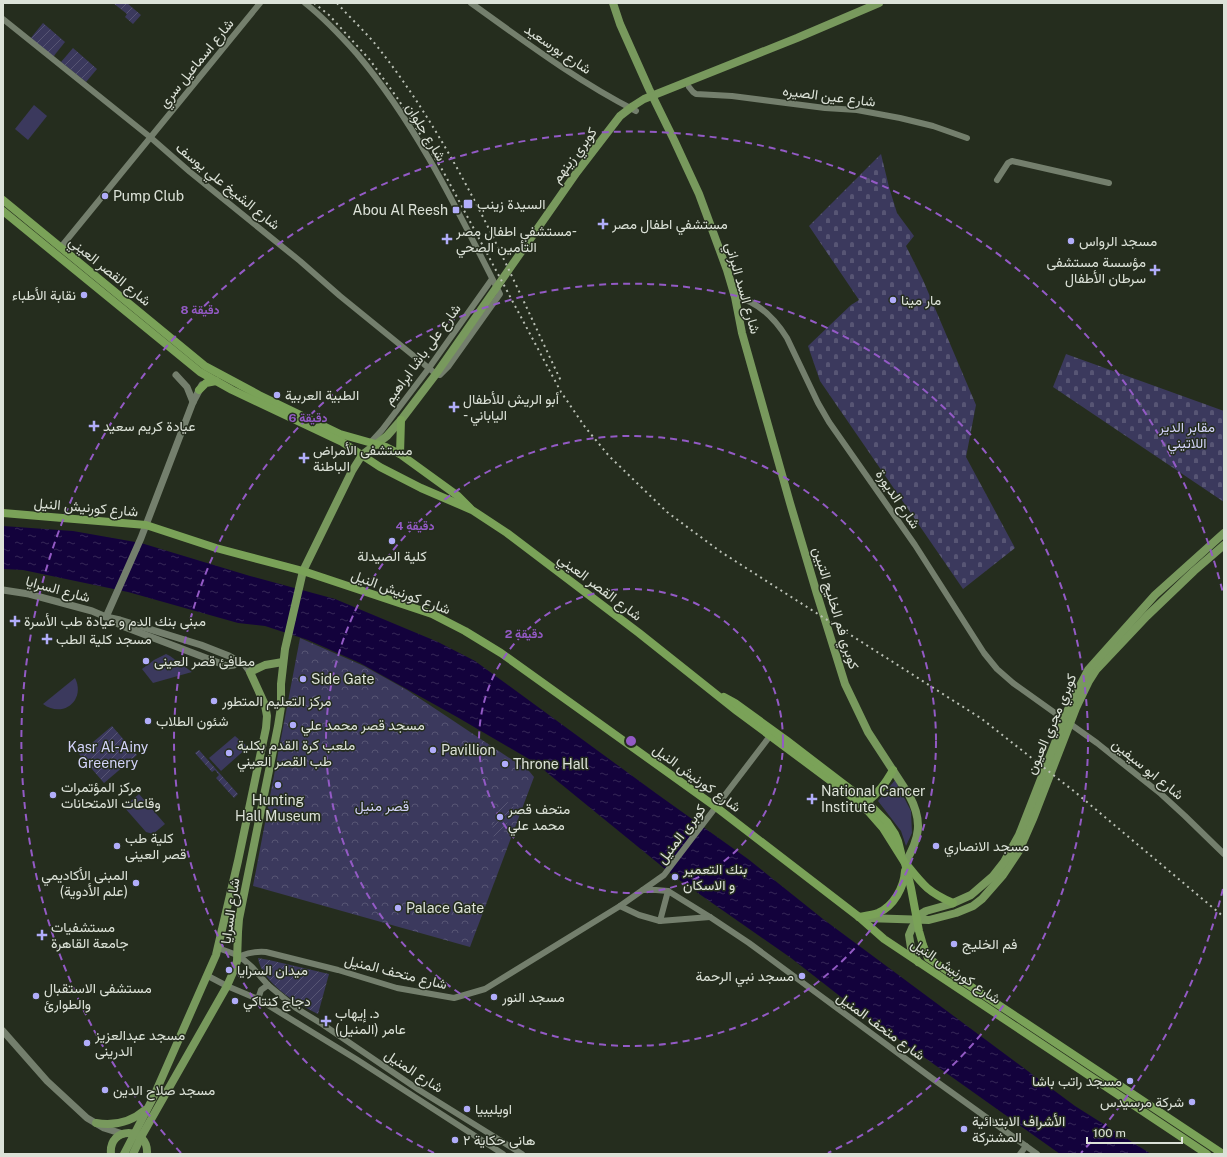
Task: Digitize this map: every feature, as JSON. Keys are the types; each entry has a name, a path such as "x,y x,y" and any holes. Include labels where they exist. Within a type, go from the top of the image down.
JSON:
{"highway":[{"name":"شارع القصر العيني","path":"3,200 198,361 216,382 342,442 380,467 420,488 472,510 507,533 563,575 736,711 864,807 883,828 903,860"},
{"name":"شارع القصر العيني","path":"3,211 188,363 340,434 374,443 400,454 458,496 472,510"},
{"path":"199,390 206,383 216,382"},
{"path":"400,454 401,420"},
{"name":"شارع كورنيش النيل","path":"3,513 149,524 216,548 303,571 432,614 465,631 501,653 716,807 860,918 884,939 1207,1154"},
{"name":"شارع القصر العيني","path":"708,688 735,703 791,744 866,802 887,822 898,841 911,888 916,920"},
{"path":"866,802 884,785 893,770"},
{"path":"903,860 928,890 953,903"},
{"path":"860,918 878,913 887,907 900,892 905,873 903,860"},
{"name":"شارع كورنيش النيل","path":"916,920 926,954 932,962 1222,1154"}],"main road":[{"name":"شارع السد البراني","path":"613,3 620,24 649,89 702,201 727,270 735,297 742,333 790,503"},
{"name":"كوبري زينهم","path":"459,340 577,172 620,116 639,102 825,27 879,3"},
{"name":"شارع على باشا ابراهيم","path":"285,649 303,571 352,471 362,455 374,443 387,436 401,420 436,374 459,340"},
{"path":"106,617 141,538 149,524 194,402 209,373"},
{"path":"176,375 187,387 194,402"},
{"name":"كوبري فم الخليج التبين","path":"790,503 845,684 868,733 893,770"},
{"path":"1145,613 1156,595 1224,533"},
{"path":"1145,613 1224,544"},
{"name":"شارع السرايا","path":"3,590 29,594 72,605 106,617 122,626 227,666 234,665 239,661 245,665 250,672 265,705 267,716 266,728 218,948 208,976 149,1107 138,1135 133,1154"},
{"name":"كوبري مجري العيون","path":"1006,864 1019,852 1076,708 1089,681 1096,670 1145,613"},
{"name":"شارع السرايا","path":"124,1154 138,1135 228,986 235,968 238,956 239,920 281,707 281,684 285,649"},
{"path":"250,672 265,665 283,662"},
{"path":"893,770 909,794 917,814 918,833 916,842 903,860"},
{"path":"918,962 911,948 909,935 916,920 921,914 926,910 953,903 971,895 1006,864"},
{"path":"860,918 929,920 956,913 973,906 982,899 992,889 1006,864"},
{"path":"3,1031 47,1081 87,1118 104,1128 123,1134"},
{"path":"96,1123 115,1124 127,1121 139,1115 149,1107"},
{"path":"111,1154 111,1148 114,1141 123,1134 129,1132 138,1135 145,1143 148,1152"}],"street":[{"name":"شارع اسماعيل سري","path":"61,247 260,3"},
{"name":"شارع حلوان","path":"305,3 328,23 347,43 375,76 410,126 439,176 500,294"},
{"name":"شارع بورسعيد","path":"471,3 553,62 616,101 636,111"},
{"name":"شارع الشيخ علي يوسف","path":"3,19 150,137 190,172 436,374"},
{"name":"شارع عين الصيره","path":"689,86 696,94 732,96 825,108 857,110 886,115 933,126 967,138"},
{"path":"997,180 1008,164 1012,161 1109,182"},
{"name":"شارع على باشا ابراهيم","path":"374,443 492,279"},
{"name":"شارع على باشا ابراهيم","path":"436,374 442,374 500,294"},
{"name":"شارع الديورة","path":"735,297 748,301 766,312 782,330 829,422 915,545 984,653 997,669 1013,683 1052,710"},
{"name":"شارع ابو سيفين","path":"1052,710 1097,743 1161,794 1186,816 1224,854"},
{"path":"716,807 770,736"},
{"name":"كوبرى المنيل","path":"664,875 716,807"},
{"name":"شارع متحف المنيل","path":"238,956 257,951 266,952 397,988 454,998 485,989 620,906 664,875"},
{"name":"شارع متحف المنيل","path":"642,890 668,891 710,916 749,943 933,1080 1037,1154"},
{"path":"660,921 668,891"},
{"path":"620,906 639,915 660,921 710,916"},
{"name":"شارع المنيل","path":"218,948 238,956 252,967 268,985 296,1008 419,1090 522,1154"},
{"name":"شارع المنيل","path":"208,976 258,999 361,1062 503,1154"},
{"path":"258,999 261,990 268,985"},
{"path":"1020,1154 1026,1146"}],"green space":[{"path":"113,3 127,3 141,15 133,24 125,17 127,14"},
{"path":"43,23 65,42 53,57 30,39"},
{"path":"73,48 97,69 86,82 61,62"},
{"path":"34,105 47,116 28,140 15,129"},
{"path":"881,154 897,213 914,236 906,246 923,280 976,405 966,457 1015,548 963,589 820,381 808,346 851,305 859,300 809,226"},
{"name":"مقابر الدير اللاتيني","path":"1066,354 1224,411 1224,502 1053,387"},
{"name":"قصر منيل","path":"300,638 364,666 407,690 529,771 534,777 470,947 253,886"},
{"path":"166,654 192,672 153,683 142,669 154,660"},
{"path":"75,678 78,686 77,693 75,700 71,705 58,709 51,708 43,704"},
{"name":"Kasr Al-Ainy Greenery","path":"112,726 137,755 104,783 79,754"},
{"name":"ملعب كرة القدم بكلية طب القصر العيني","path":"235,736 248,747 221,771 209,758"},
{"path":"199,750 238,794 234,798 216,778 219,775 215,770 212,772 195,753"},
{"path":"895,780 911,811 912,833 906,846 901,831 878,801"},
{"path":"139,794 165,824 153,834 146,832 124,807"},
{"path":"502,800 514,805 501,839 490,835"},
{"path":"258,958 329,974 318,1014 300,1005 273,984 266,976"}],"water":[{"path":"3,526 73,531 141,543 250,576 335,599 438,642 475,661 748,859 823,919 1075,1106 1151,1154 1060,1154 859,1011 791,958 675,877 534,762 360,663 308,640 265,626 238,623 128,592 23,570 3,569"}],"railway":[{"path":"314,3 329,15 370,60 398,99 443,171 561,392 585,427 609,456 667,512 721,552 982,719 1075,792 1224,917"},
{"path":"337,3 380,50 408,88 434,128 480,210 561,381"}],"place":[{"name":"Pump Club","path":"105,196"},
{"name":"السيدة زينب","path":"468,204"},
{"name":"Abou Al Reesh","path":"456,210"},
{"name":"مستشفي اطفال مصر","path":"603,224"},
{"name":"مستشفي اطفال مصر- التأمين الصحي","path":"447,239"},
{"name":"مسجد الرواس","path":"1071,241"},
{"name":"مؤسسة مستشفى سرطان الأطفال","path":"1155,270"},
{"name":"نقابة الأطباء","path":"84,295"},
{"name":"مار مينا","path":"893,300"},
{"name":"الطبية العربية","path":"277,395"},
{"name":"أبو الريش للأطفال - الياباني","path":"454,407"},
{"name":"عيادة كريم سعيد","path":"94,426"},
{"name":"مستشفى الأمراض الباطنة","path":"304,458"},
{"name":"كلية الصيدلة","path":"392,541"},
{"name":"مبنى بنك الدم و عيادة طب الأسرة","path":"15,621"},
{"name":"مسجد كلية الطب","path":"47,639"},
{"name":"مطافئ قصر العينى","path":"146,661"},
{"name":"Side Gate","path":"303,679"},
{"name":"مركز التعليم المتطور","path":"214,701"},
{"name":"شئون الطلاب","path":"148,721"},
{"name":"مسجد قصر محمد علي","path":"293,725"},
{"name":"Pavillion","path":"433,750"},
{"name":"ملعب كرة القدم بكلية طب القصر العيني","path":"229,753"},
{"name":"Throne Hall","path":"505,764"},
{"name":"Hunting Hall Museum","path":"278,785"},
{"name":"مركز المؤتمرات وقاعات الامتحانات","path":"53,795"},
{"name":"National Cancer Institute","path":"812,799"},
{"name":"متحف قصر محمد علي","path":"500,817"},
{"name":"كلية طب قصر العينى","path":"117,846"},
{"name":"مسجد الانصاري","path":"936,846"},
{"name":"بنك التعمير و الاسكان","path":"675,877"},
{"name":"المبنى الأكاديمي (علم الأدوية)","path":"136,883"},
{"name":"Palace Gate","path":"398,908"},
{"name":"مستشفيات جامعة القاهرة","path":"42,935"},
{"name":"فم الخليج","path":"954,944"},
{"name":"ميدان السرايا","path":"229,970"},
{"name":"مسجد نبي الرحمة","path":"802,976"},
{"name":"مستشفى الاستقبال والطوارئ","path":"36,996"},
{"name":"مسجد النور","path":"494,997"},
{"name":"دجاج كنتاكي","path":"235,1001"},
{"name":"د. إيهاب عامر (المنيل)","path":"326,1021"},
{"name":"مسجد عبدالعزيز الدرينى","path":"87,1043"},
{"name":"مسجد راتب باشا","path":"1130,1081"},
{"name":"مسجد صلاح الدين","path":"105,1090"},
{"name":"شركة مرسيدس","path":"1192,1102"},
{"name":"اويليبيا","path":"467,1109"},
{"name":"الأشراف الابتدائية المشتركة","path":"964,1129"},
{"name":"هانى حكاية ٢","path":"455,1140"}]}
